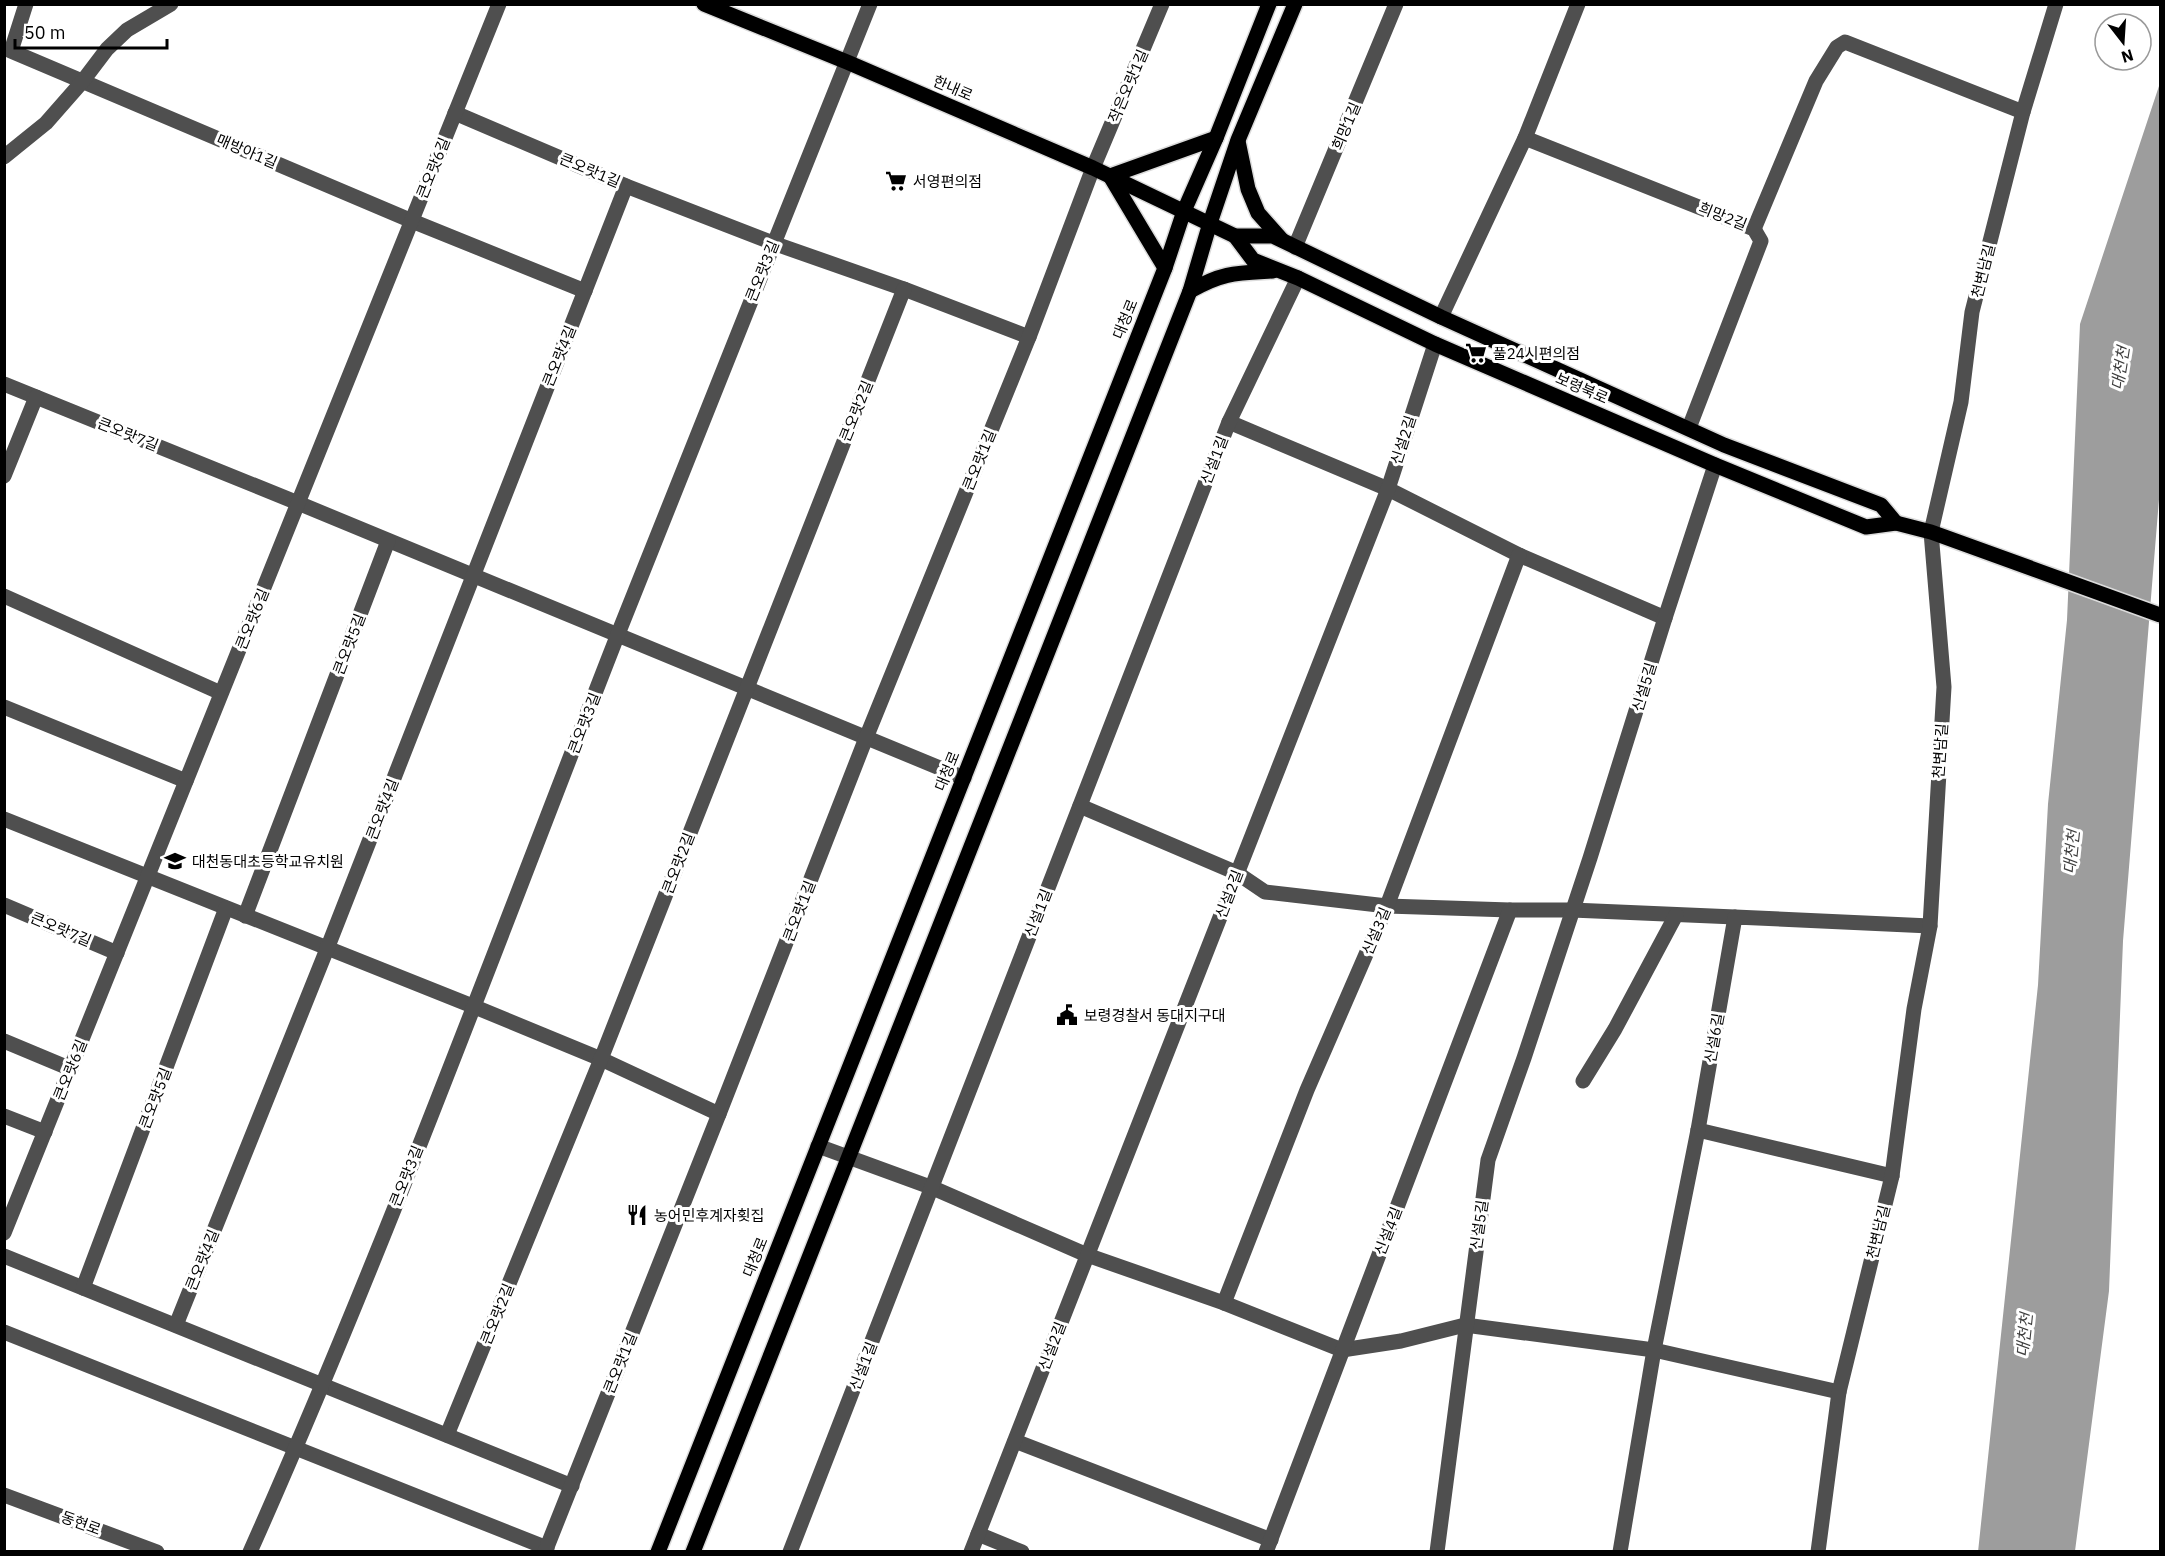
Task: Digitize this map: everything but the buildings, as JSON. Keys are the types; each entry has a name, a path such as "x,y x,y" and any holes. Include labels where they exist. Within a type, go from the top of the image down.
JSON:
{"main road":[{"name":"한내로","path":"704,4 847,62 1093,168 1184,212"},
{"name":"대청로","path":"658,1551 1165,268 1184,212 1269,4"},
{"path":"693,1551 1190,291 1238,140 1295,4"},
{"path":"1165,268 1110,176 1216,138"},
{"path":"1238,140 1248,189 1258,213 1290,245"},
{"name":"보령북로","path":"1184,212 1235,236 1253,260 1298,278 1435,344 1715,465 1866,527 1896,523 1931,532 2160,615"},
{"name":"보령북로","path":"1235,236 1273,236 1442,317 1724,445 1881,505 1896,523"},
{"path":"1190,291 1208,280 1227,273 1278,270"}],"street":[{"path":"8,52 26,4"},
{"path":"4,157 46,123 107,49 127,30 171,4"},
{"name":"큰오랏6길","path":"4,1233 499,4"},
{"name":"큰오랏3길","path":"250,1551 296,1448 475,1006 618,635 870,4"},
{"name":"작은오랏1길","path":"1093,168 1162,4"},
{"name":"희망1길","path":"1290,245 1396,4"},
{"path":"1442,317 1525,138 1578,4"},
{"name":"천변남길","path":"1818,1551 1839,1392 1892,1176 1914,1009 1929,926 1944,687 1931,532 1961,402 1972,312 2023,112 2056,4"},
{"path":"1754,229 1816,81 1837,48 1845,42 2023,112"},
{"name":"매방아1길","path":"8,52 412,221"},
{"name":"큰오랏1길","path":"455,113 626,186 1029,337"},
{"name":"희망2길","path":"1525,138 1754,229 1761,241 1689,428"},
{"name":"큰오랏1길","path":"296,1448 546,1550 866,738 1029,337 1093,168"},
{"name":"큰오랏4길","path":"176,1325 327,949 626,186"},
{"path":"412,221 585,291"},
{"name":"신설1길","path":"790,1551 1229,422 1298,278"},
{"name":"큰오랏2길","path":"447,1435 601,1059 904,289"},
{"name":"신설2길","path":"971,1551 1388,489 1435,344"},
{"name":"큰오랏7길","path":"4,384 964,778"},
{"path":"4,476 36,397"},
{"path":"1229,422 1388,489 1519,555 1665,618"},
{"name":"신설5길","path":"1437,1551 1488,1160 1524,1058 1715,465"},
{"name":"큰오랏5길","path":"245,916 388,541"},
{"name":"신설3길","path":"1224,1303 1307,1090 1387,906 1519,555"},
{"path":"4,596 222,693"},
{"path":"4,707 186,781"},
{"path":"1080,806 1237,873 1265,892 1387,906 1572,910 1929,926"},
{"path":"4,819 475,1006 601,1059 719,1114"},
{"name":"큰오랏7길","path":"4,905 117,953"},
{"name":"큰오랏5길","path":"83,1288 226,908"},
{"name":"신설4길","path":"1268,1546 1510,910"},
{"path":"1583,1081 1615,1029 1676,915"},
{"name":"신설6길","path":"1620,1551 1654,1350 1698,1130 1736,917"},
{"path":"4,1041 71,1069"},
{"path":"4,1116 45,1132"},
{"path":"1698,1130 1892,1176"},
{"path":"818,1146 933,1188 1088,1255 1224,1303 1342,1350 1401,1341 1465,1325 1654,1350 1839,1392"},
{"path":"4,1256 572,1486"},
{"path":"4,1332 296,1448"},
{"path":"1015,1441 1268,1546"},
{"name":"동현로","path":"4,1495 157,1551"},
{"path":"978,1534 1022,1551"}],"water":[{"name":"대천천","path":"2160,83 2160,487 2123,941 2109,1291 2075,1551 1978,1552 2038,985 2048,804 2067,620 2080,324"}],"place":[{"name":"서영편의점","path":"896,181"},
{"name":"풀24시편의점","path":"1476,353"},
{"name":"대천동대초등학교유치원","path":"175,861"},
{"name":"보령경찰서 동대지구대","path":"1067,1015"},
{"name":"농어민후계자횟집","path":"637,1215"}]}
